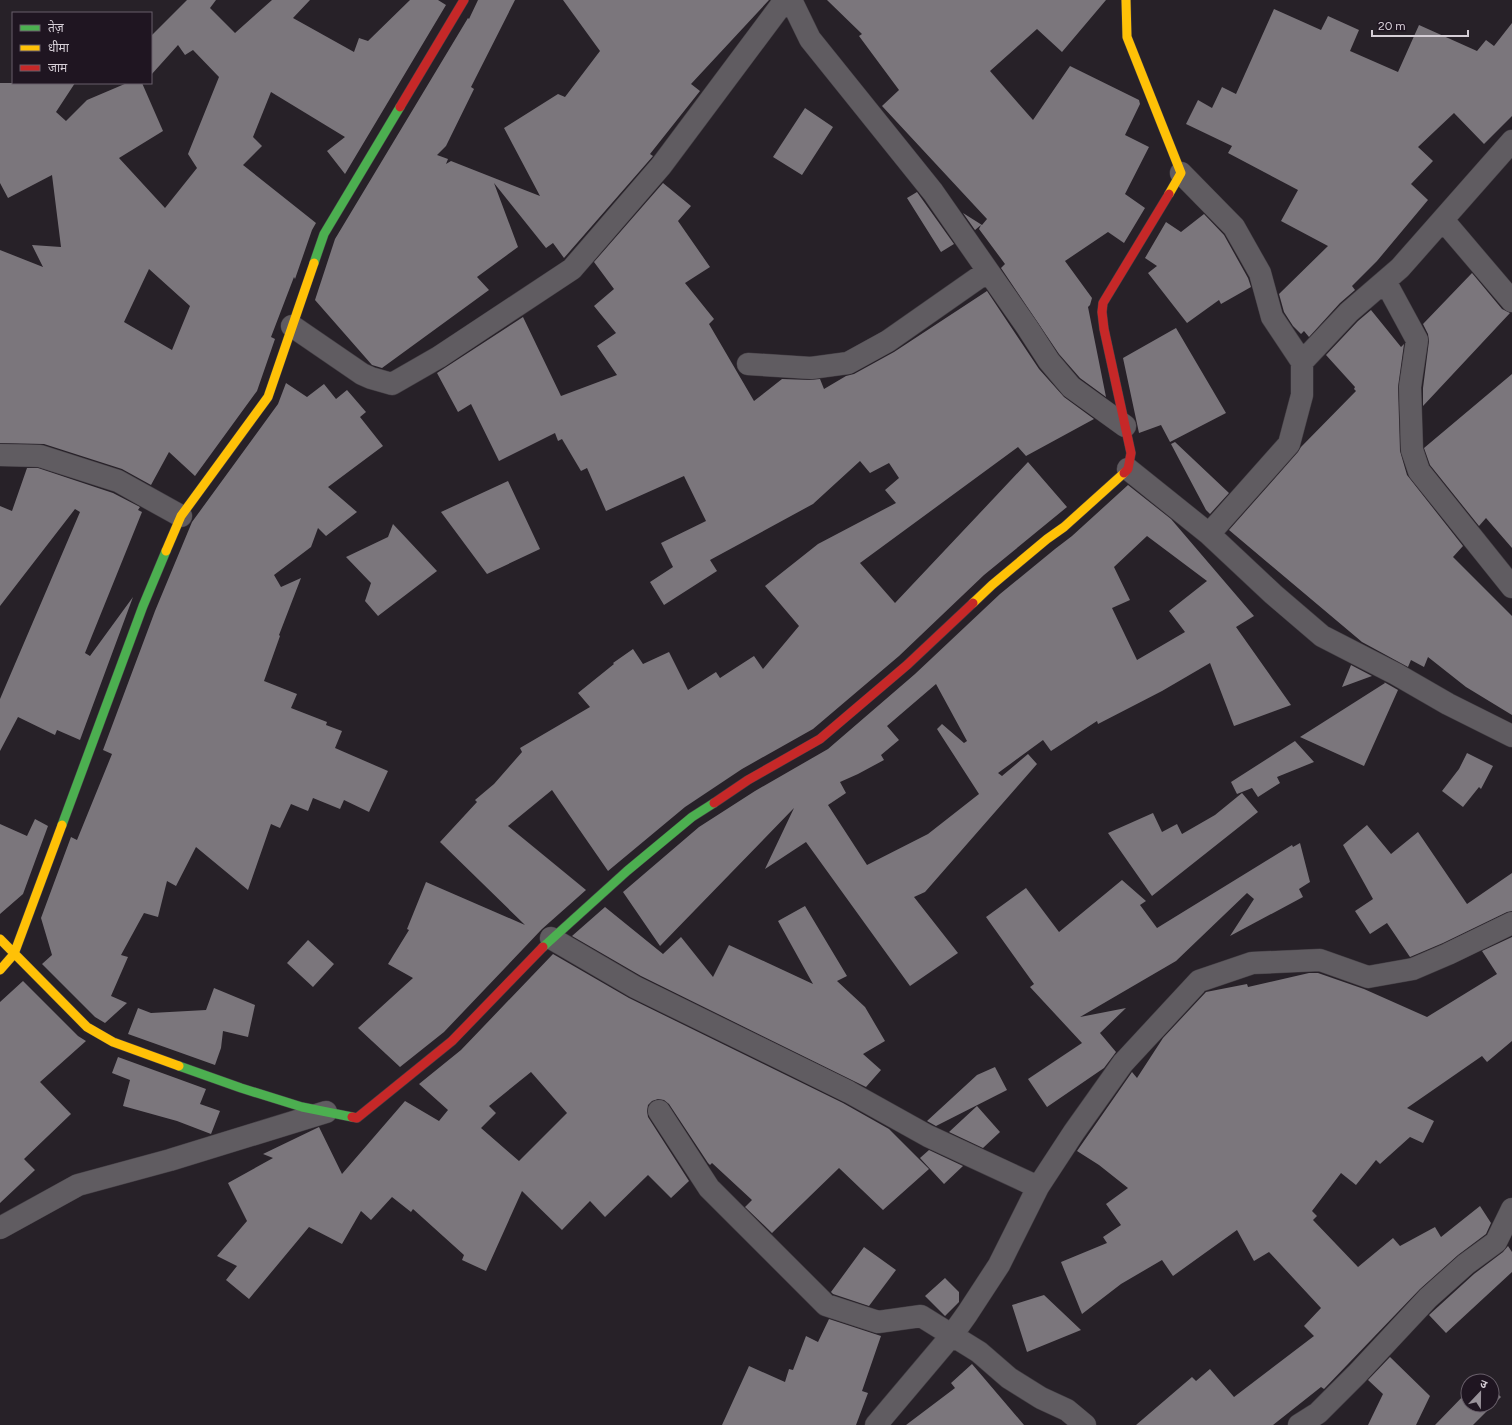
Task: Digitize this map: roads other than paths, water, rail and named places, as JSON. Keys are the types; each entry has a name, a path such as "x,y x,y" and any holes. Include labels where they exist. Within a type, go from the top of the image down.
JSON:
{"street":[{"path":"0,970 14,954 143,606 181,516 268,398 324,234 464,0"},
{"path":"292,326 362,374 392,384 446,353 572,269 661,166 785,0"},
{"path":"791,0 810,40 933,192 1049,361 1071,387 1125,426"},
{"path":"1126,0 1127,37 1182,173 1234,227 1260,273 1272,317 1302,362 1302,395 1289,444 1209,534"},
{"path":"1302,362 1349,312 1400,268 1512,142"},
{"path":"0,939 87,1027 113,1042 241,1088 302,1107 357,1118 452,1041 551,938 627,871 692,817 748,780 820,739 907,665 992,585 1047,539 1064,527 1128,469 1131,454 1104,329 1102,312 1103,303 1182,173"},
{"path":"1443,220 1512,301"},
{"path":"748,364 810,368 848,363 888,341 988,271"},
{"path":"1385,281 1417,340 1410,387 1412,450 1419,471 1512,588"},
{"path":"0,455 40,456 118,481 181,516"},
{"path":"1128,469 1209,534 1273,594 1322,636 1396,674 1448,704 1512,736"},
{"path":"876,1425 952,1336 999,1265 1038,1187 1074,1132 1123,1063 1199,982 1252,963 1320,960 1368,977 1413,968 1448,954 1512,923"},
{"path":"551,938 635,987 849,1092 928,1136 1038,1187"},
{"path":"659,1111 709,1188 826,1305 878,1322 921,1316 979,1352 1009,1378 1041,1398 1067,1410 1085,1425"},
{"path":"0,1228 78,1185 170,1160 326,1112"},
{"path":"1299,1425 1318,1413 1357,1374 1428,1298 1466,1264 1496,1242 1512,1209"}]}
